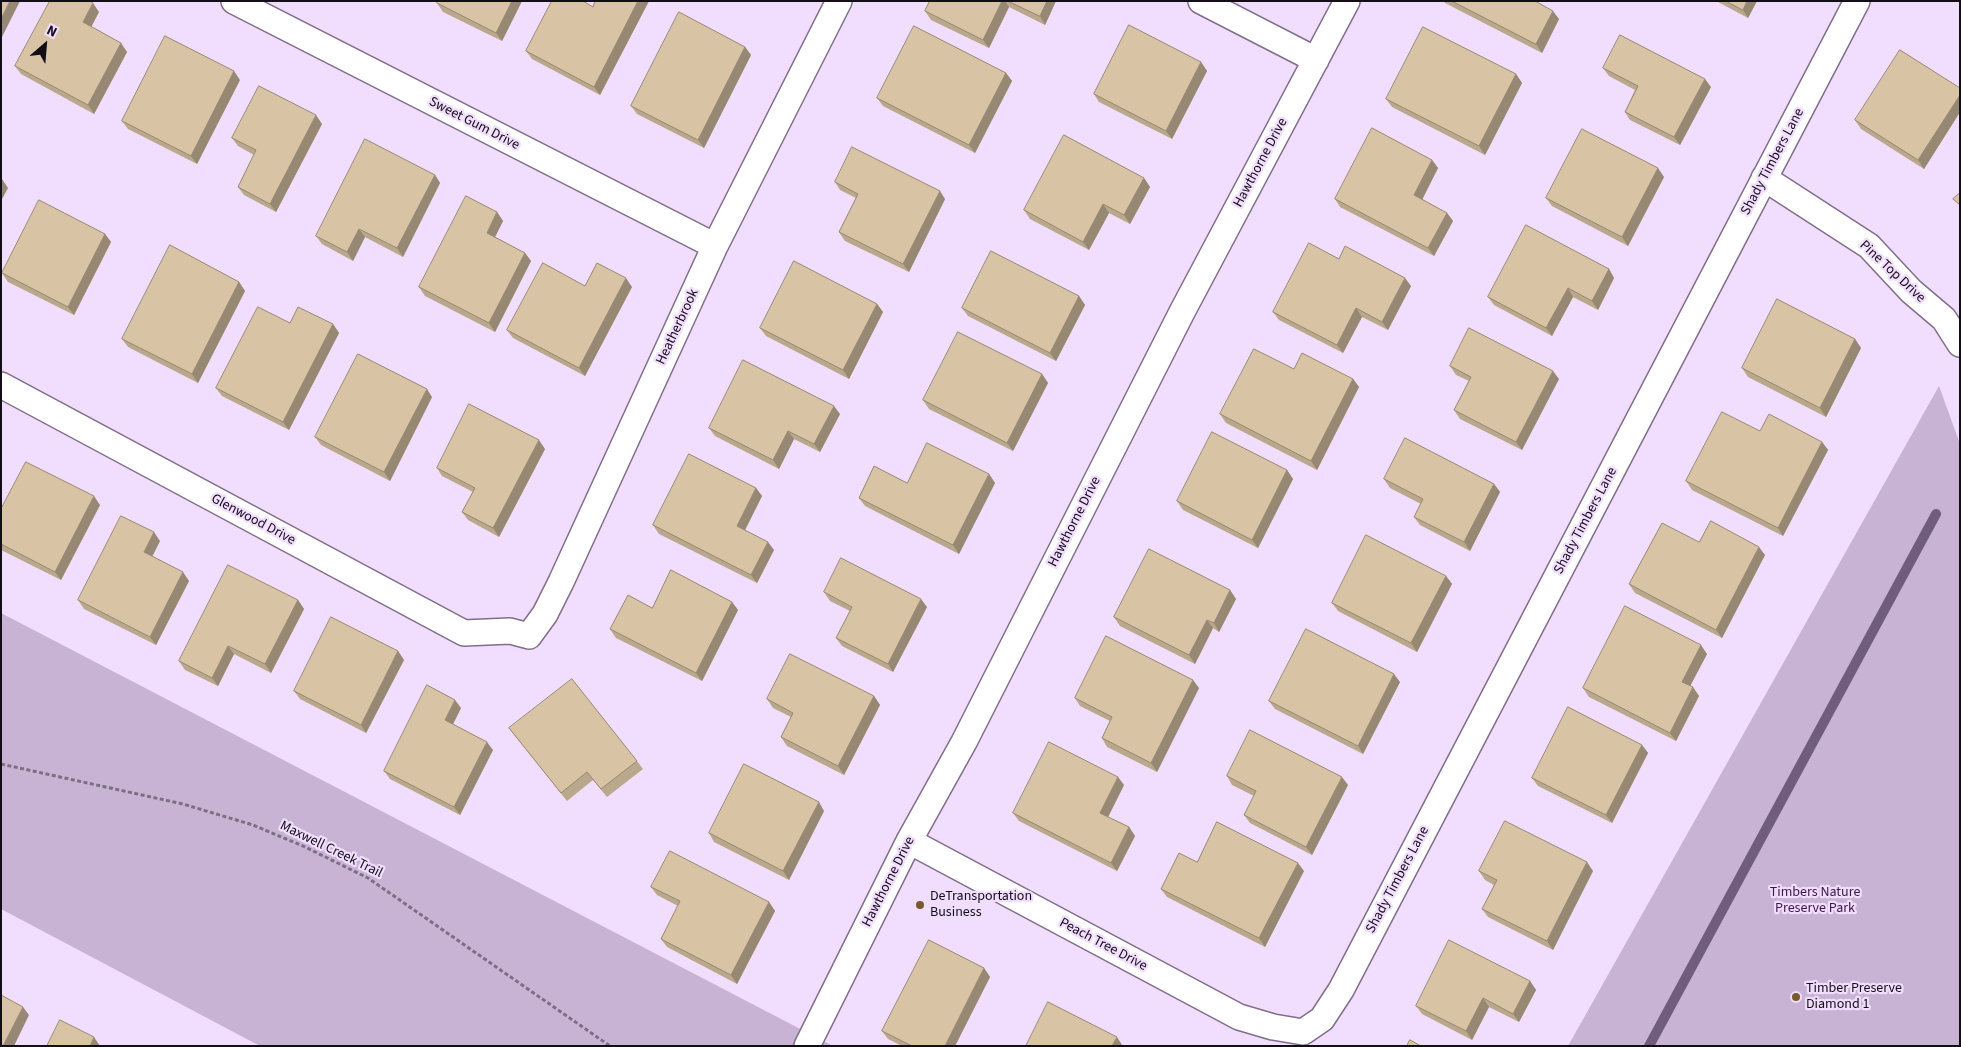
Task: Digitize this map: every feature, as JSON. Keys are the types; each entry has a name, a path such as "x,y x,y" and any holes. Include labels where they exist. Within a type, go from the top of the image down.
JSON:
{"street":[{"name":"Sweet Gum Drive","path":"234,1 715,246"},
{"name":"Heatherbrook","path":"510,630 529,636 544,614 715,246 840,1"},
{"path":"1201,1 1316,60"},
{"name":"Hawthorne Drive","path":"807,1046 908,841 964,742 1182,312 1347,1"},
{"name":"Shady Timbers Lane","path":"1303,1032 1322,1019 1341,990 1857,1"},
{"name":"Pine Top Drive","path":"1764,178 1869,246 1911,291 1944,319 1960,344"},
{"name":"Glenwood Drive","path":"1,384 464,634 510,630"},
{"name":"Peach Tree Drive","path":"908,841 1239,1017 1273,1027 1303,1032"}],"path":[{"name":"Maxwell Creek Trail","path":"1,764 183,804 253,825 303,846 368,878 610,1046"}],"green space":[{"name":"Timbers Nature Preserve Park","path":"1939,386 1960,444 1960,1046 1568,1046"},
{"path":"1,613 833,1046 260,1046 1,909"}],"building":[{"path":"1,1 10,1 1,19"},
{"path":"50,1 90,1 93,3 83,22 121,43 88,105 15,66"},
{"path":"438,1 512,1 496,33 437,3"},
{"path":"552,1 583,1 593,7 595,1 638,1 594,87 526,51"},
{"path":"930,1 1002,1 983,40 925,11"},
{"path":"1008,1 1047,1 1040,16"},
{"path":"1452,1 1535,1 1553,11 1536,44"},
{"path":"1726,1 1747,1 1743,10"},
{"path":"679,12 745,47 698,140 631,106"},
{"path":"1129,25 1201,62 1166,131 1094,94"},
{"path":"914,26 1006,73 969,145 877,98"},
{"path":"1423,27 1516,74 1479,146 1386,99"},
{"path":"1620,35 1705,79 1674,137 1625,112 1638,86 1603,68"},
{"path":"165,36 234,71 191,156 122,121"},
{"path":"1900,50 1960,88 1960,95 1918,160 1855,120"},
{"path":"259,86 316,115 270,204 238,187 256,150 232,138"},
{"path":"1372,128 1432,160 1414,195 1447,213 1428,248 1335,199"},
{"path":"1582,129 1658,168 1622,237 1546,198"},
{"path":"1064,135 1144,178 1124,215 1103,204 1083,242 1024,210"},
{"path":"365,139 435,175 397,248 359,229 347,252 316,236"},
{"path":"852,147 940,191 903,264 839,232 858,194 835,182"},
{"path":"1960,193 1960,205 1953,199"},
{"path":"466,196 497,212 487,233 525,253 489,323 419,287"},
{"path":"39,200 105,234 68,307 2,273"},
{"path":"1526,225 1609,269 1592,301 1568,288 1546,328 1488,297"},
{"path":"1309,243 1339,259 1345,246 1405,278 1382,322 1356,308 1337,345 1273,312"},
{"path":"170,245 239,282 192,374 122,339"},
{"path":"991,251 1079,296 1050,353 962,308"},
{"path":"794,261 877,304 843,370 760,328"},
{"path":"543,263 585,286 597,263 626,278 579,368 507,330"},
{"path":"1777,299 1855,339 1820,408 1742,368"},
{"path":"258,307 290,323 298,307 333,324 283,422 216,388"},
{"path":"1469,328 1553,371 1516,442 1454,410 1471,377 1450,366"},
{"path":"958,332 1042,374 1007,443 923,400"},
{"path":"1254,349 1294,369 1302,353 1353,379 1311,461 1220,414"},
{"path":"358,354 427,389 384,472 315,437"},
{"path":"743,360 834,406 814,444 788,431 773,460 709,428"},
{"path":"469,404 539,440 493,528 462,512 475,488 437,468"},
{"path":"1722,412 1760,431 1769,414 1822,442 1778,528 1686,481"},
{"path":"1212,432 1287,470 1252,540 1177,501"},
{"path":"1405,438 1494,484 1464,542 1414,517 1423,499 1384,479"},
{"path":"927,443 989,474 953,545 859,498 874,466 907,483"},
{"path":"689,454 756,488 737,526 768,542 751,575 653,525"},
{"path":"26,462 94,496 55,572 1,544 1,509"},
{"path":"121,516 154,532 144,552 183,572 150,637 78,600"},
{"path":"1711,521 1759,547 1716,630 1629,584 1662,523 1699,542"},
{"path":"1366,535 1446,576 1411,643 1332,603"},
{"path":"1149,549 1230,590 1214,623 1207,620 1189,655 1114,617"},
{"path":"841,558 921,599 888,664 836,638 852,607 824,592"},
{"path":"228,565 298,600 265,664 228,646 212,678 179,661"},
{"path":"671,570 732,602 696,673 610,629 628,595 652,608"},
{"path":"1625,606 1701,645 1682,682 1693,687 1670,733 1583,688"},
{"path":"331,617 398,651 361,725 294,691"},
{"path":"1306,629 1394,674 1358,746 1269,701"},
{"path":"1106,636 1193,680 1151,763 1102,738 1112,717 1075,698"},
{"path":"790,654 874,696 838,766 781,737 793,713 767,699"},
{"path":"572,679 637,761 601,789 587,772 561,793 509,728"},
{"path":"427,685 455,700 445,720 487,742 454,807 384,771"},
{"path":"1568,707 1642,745 1606,815 1532,778"},
{"path":"1250,730 1342,777 1306,847 1244,815 1256,791 1227,776"},
{"path":"1049,742 1118,777 1100,813 1129,827 1111,863 1013,813"},
{"path":"744,764 819,802 783,871 709,833"},
{"path":"1505,821 1587,862 1547,941 1482,909 1497,880 1479,871"},
{"path":"1217,822 1298,863 1259,938 1161,889 1179,853 1197,862"},
{"path":"670,851 769,902 731,975 661,939 680,901 651,887"},
{"path":"929,940 984,968 945,1046 912,1046 882,1031"},
{"path":"1449,940 1530,981 1513,1014 1483,998 1466,1031 1416,1006"},
{"path":"1,995 23,1007 3,1046 1,1046"},
{"path":"1048,1002 1117,1037 1112,1046 1026,1046"},
{"path":"60,1020 94,1037 90,1046 47,1046"},
{"path":"1410,1040 1421,1046 1407,1046"}],"waterway":[{"path":"1649,1046 1936,514"}],"place":[{"name":"DeTransportation Business","path":"920,905"},
{"name":"Timber Preserve Diamond 1","path":"1796,997"}]}
